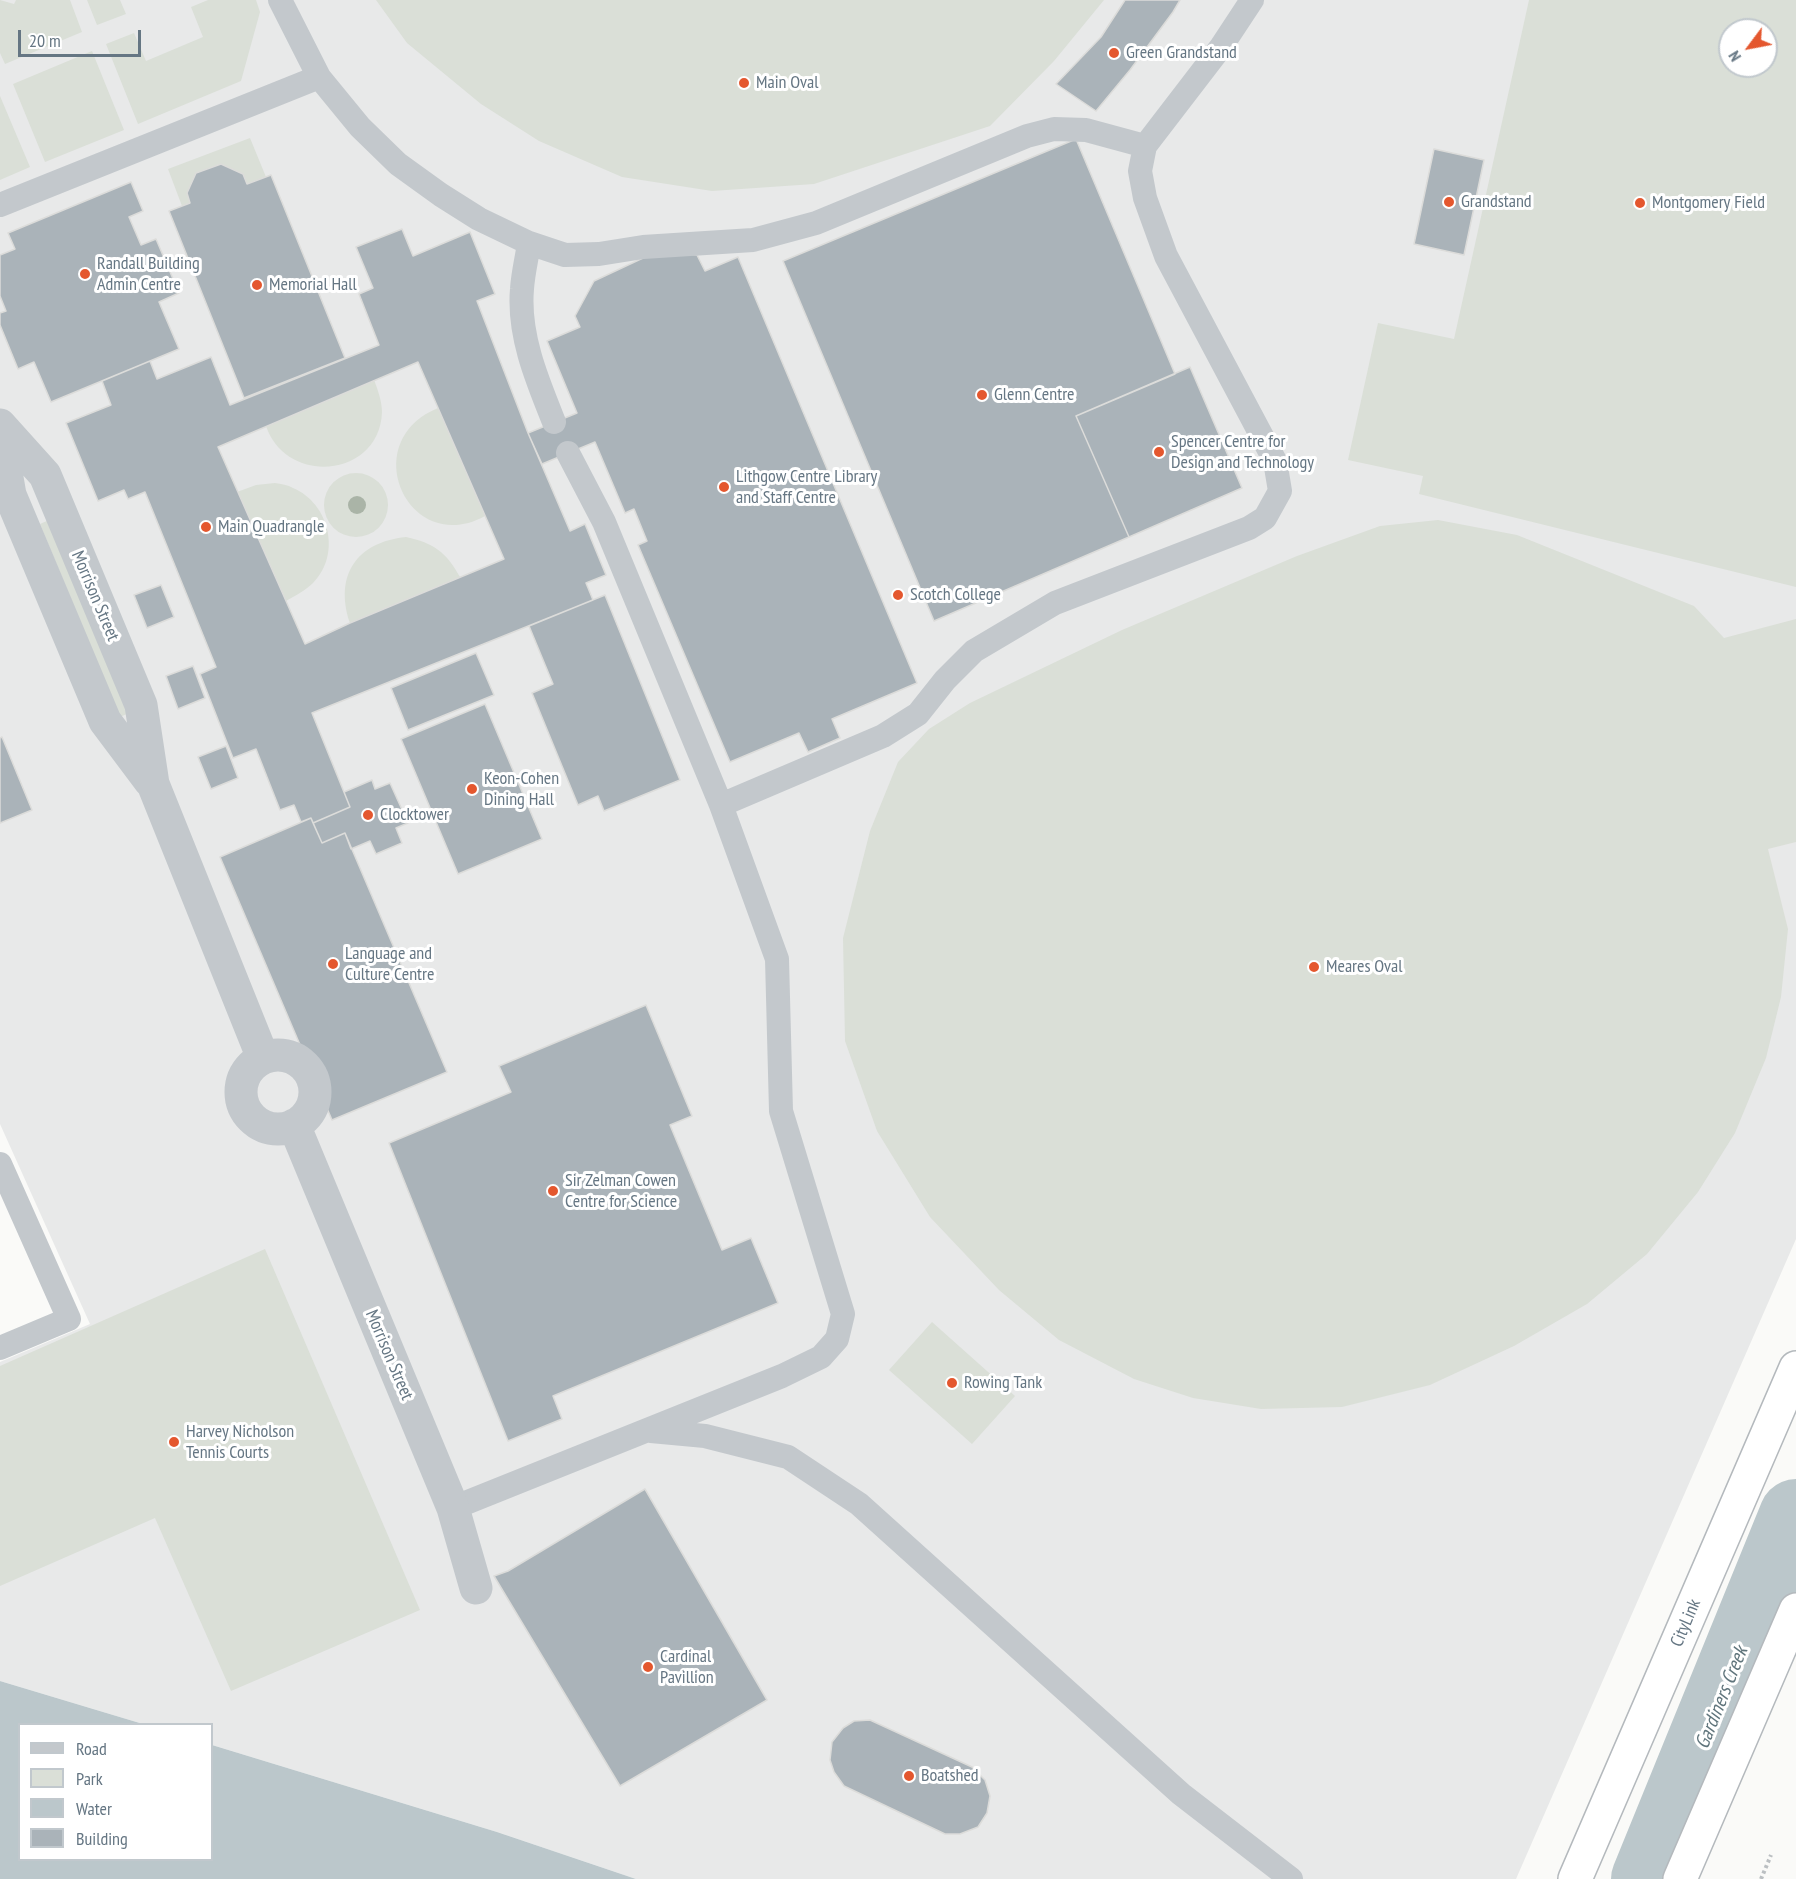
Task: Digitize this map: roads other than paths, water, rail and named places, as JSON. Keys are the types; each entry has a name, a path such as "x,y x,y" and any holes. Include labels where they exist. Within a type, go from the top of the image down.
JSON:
{"highway":[{"name":"CityLink","path":"1575,1879 1796,1368"},
{"path":"1680,1879 1796,1610"}],"street":[{"name":"Morrison Street","path":"0,425 45,475 141,705 153,784 263,1058"},
{"name":"Morrison Street","path":"0,437 10,495 105,721 153,784"},
{"path":"274,1055 297,1060 312,1076 315,1099 303,1119 294,1125 282,1129 260,1124 244,1107 242,1084 246,1073 253,1064 263,1058 274,1055"},
{"name":"Morrison Street","path":"294,1125 453,1508 476,1588"}],"lane":[{"path":"280,0 319,76 360,127 398,164 479,219 529,243 565,255 753,240 816,223 1027,136 1054,129 1086,130 1145,146"},
{"path":"721,805 883,736 918,714 945,680 974,651 1054,603 1249,528 1265,518 1280,491 1275,461 1166,256 1145,198 1140,171 1145,146 1221,47 1252,0"},
{"path":"0,204 319,76"},
{"path":"529,243 521,290 525,340 537,381 555,422"},
{"path":"453,1508 782,1376 821,1358 837,1340 843,1314 781,1111 777,958 721,805 604,522 568,453"},
{"path":"0,1164 69,1319 0,1348"},
{"path":"646,1431 705,1436 788,1457 859,1504 1180,1794 1291,1879"}],"water":[{"path":"0,1681 140,1723 18,1723 18,1861 213,1861 213,1745 497,1832 636,1879 0,1879"}],"waterway":[{"name":"Gardiners Creek","path":"1648,1879 1796,1516"}],"place":[{"name":"Green Grandstand","path":"1114,53"},
{"name":"Main Oval","path":"744,83"},
{"name":"Grandstand","path":"1449,202"},
{"name":"Montgomery Field","path":"1640,203"},
{"name":"Randall Building Admin Centre","path":"85,274"},
{"name":"Memorial Hall","path":"257,285"},
{"name":"Glenn Centre","path":"982,395"},
{"name":"Spencer Centre for Design and Technology","path":"1159,452"},
{"name":"Lithgow Centre Library and Staff Centre","path":"724,487"},
{"name":"Main Quadrangle","path":"206,527"},
{"name":"Scotch College","path":"898,595"},
{"name":"Keon-Cohen Dining Hall","path":"472,789"},
{"name":"Clocktower","path":"368,815"},
{"name":"Language and Culture Centre","path":"333,964"},
{"name":"Meares Oval","path":"1314,967"},
{"name":"Sir Zelman Cowen Centre for Science","path":"553,1191"},
{"name":"Rowing Tank","path":"952,1383"},
{"name":"Harvey Nicholson Tennis Courts","path":"174,1442"},
{"name":"Cardinal Pavillion","path":"648,1667"},
{"name":"Boatshed","path":"909,1776"}]}
